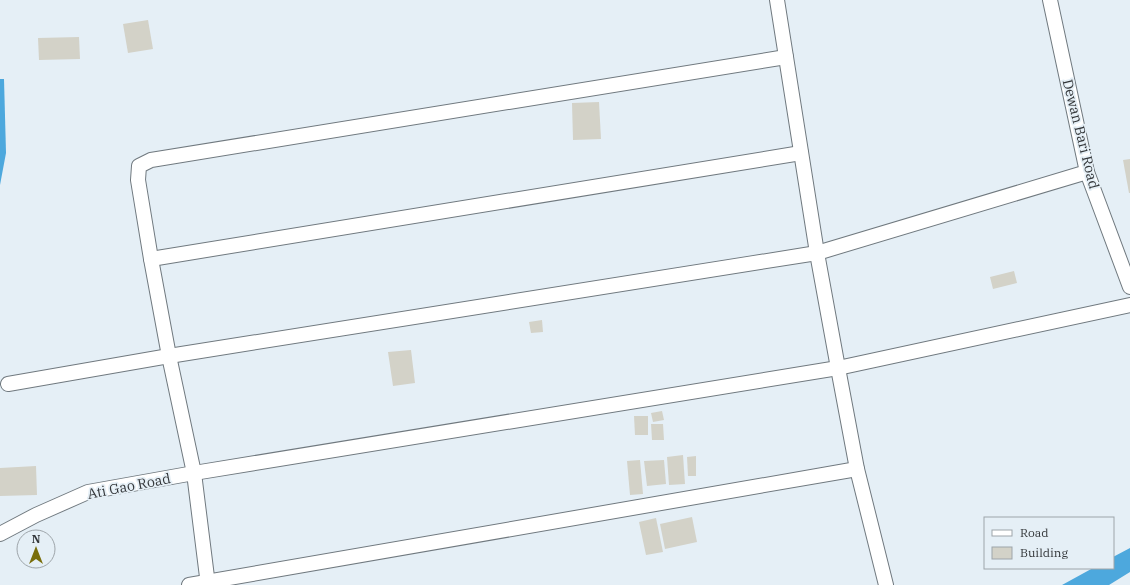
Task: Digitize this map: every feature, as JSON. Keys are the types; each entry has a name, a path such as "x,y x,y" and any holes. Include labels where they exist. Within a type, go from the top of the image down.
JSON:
{"street":[{"path":"777,0 816,253 857,469 886,585"},
{"name":"Dewan Bari Road","path":"1050,0 1087,172 1130,287"},
{"path":"208,584 194,473 168,356 138,180 139,166 151,160 786,57"},
{"path":"151,260 801,153"},
{"path":"8,384 168,356 816,253 1087,172"},
{"name":"Ati Gao Road","path":"0,534 36,515 88,492 194,473 838,368 1130,305"},
{"path":"190,585 208,584 857,469"}],"water":[{"path":"0,79 4,79 6,153 0,185"},
{"path":"1130,548 1130,572 1109,585 1062,585 1091,569 1114,569 1114,556"}],"building":[{"path":"148,20 153,49 128,53 123,24"},
{"path":"79,37 80,59 39,60 38,38"},
{"path":"599,102 601,139 573,140 572,103"},
{"path":"1130,159 1130,193 1129,193 1123,160"},
{"path":"1014,271 1017,283 993,289 990,277"},
{"path":"542,320 543,332 531,333 529,322"},
{"path":"411,350 415,383 393,386 388,352"},
{"path":"662,411 664,420 653,422 651,413"},
{"path":"634,416 648,416 648,435 635,435"},
{"path":"651,424 663,424 664,440 652,440"},
{"path":"683,455 685,484 669,485 667,457"},
{"path":"696,456 696,476 688,476 687,457"},
{"path":"640,460 643,494 630,495 627,461"},
{"path":"664,460 666,484 647,486 644,461"},
{"path":"36,466 37,495 0,496 0,468"},
{"path":"692,517 697,542 665,549 660,524"},
{"path":"656,518 663,552 646,555 639,522"}]}
